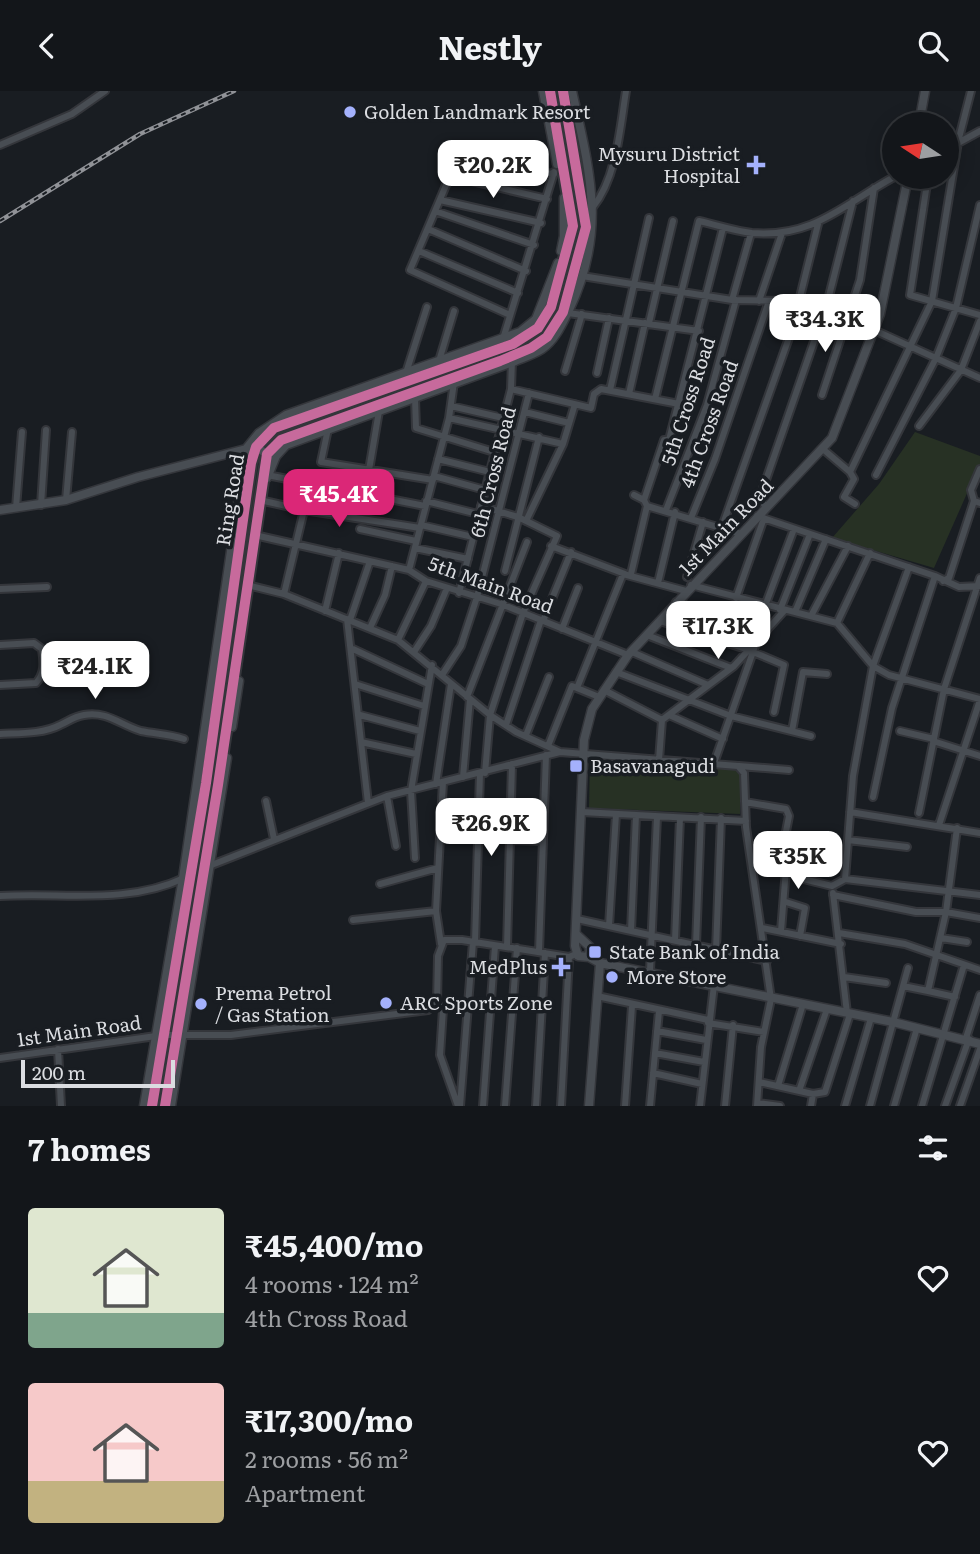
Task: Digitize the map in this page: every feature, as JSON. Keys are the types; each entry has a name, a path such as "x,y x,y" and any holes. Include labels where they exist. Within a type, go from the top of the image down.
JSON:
{"highway":[{"name":"Ring Road","path":"152,1106 159,1036 251,448 274,428 405,376 480,355 538,328 551,307 573,226 572,207 558,146 550,91"},
{"name":"Ring Road","path":"164,1106 179,1037 267,454 281,440 454,381 482,367 512,360 547,337 563,312 586,227 566,92"},
{"path":"480,355 482,367"}],"street":[{"path":"0,145 72,114 105,91"},
{"path":"405,376 439,361 502,343 520,333 536,319 559,259 564,236 565,206 542,91"},
{"path":"593,207 605,189 612,165 626,91"},
{"path":"921,112 925,91"},
{"path":"959,138 971,91"},
{"path":"171,1106 179,1037 212,863 267,475 276,456 286,445 543,348 553,339 568,313 582,276 593,228 593,207 566,92"},
{"path":"959,142 980,131"},
{"path":"502,343 541,223 557,164 558,146"},
{"path":"510,315 410,270 458,157 507,169 554,174"},
{"path":"450,176 547,199"},
{"path":"655,399 699,221 751,233 782,233 818,224 882,183"},
{"path":"822,395 860,281 874,187"},
{"name":"1st Main Road","path":"578,935 586,725 601,694 616,672 688,585 761,517 766,508 824,450 832,438 880,314 906,189"},
{"path":"926,189 910,295 980,315"},
{"path":"850,472 932,302 950,189"},
{"path":"440,200 541,223"},
{"path":"766,508 760,496 827,303 853,200"},
{"path":"876,475 936,358 956,308 980,205"},
{"path":"435,211 534,245"},
{"path":"610,390 649,218"},
{"path":"629,394 673,221"},
{"path":"722,527 800,301 818,224"},
{"path":"577,688 597,643 618,581 628,574 664,440 670,440 723,228"},
{"path":"428,229 526,271"},
{"name":"5th Cross Road","path":"666,510 707,405 751,233"},
{"path":"759,301 782,233"},
{"path":"419,251 518,292"},
{"path":"582,276 734,300 827,303 880,314"},
{"name":"4th Cross Road","path":"691,517 715,459 769,301"},
{"path":"405,376 426,307"},
{"path":"439,361 454,311"},
{"path":"568,313 699,331"},
{"path":"565,371 582,314"},
{"path":"597,373 609,318"},
{"path":"919,426 961,370 980,321"},
{"path":"874,330 980,378"},
{"path":"459,593 510,389 512,360"},
{"path":"409,570 449,418 454,381"},
{"path":"510,389 591,408 596,391 610,390 679,404"},
{"name":"6th Cross Road","path":"442,675 461,646 477,597 529,393"},
{"path":"415,398 414,425 444,439 494,452"},
{"path":"526,521 563,443 575,404"},
{"path":"451,406 503,418"},
{"path":"369,470 379,411"},
{"path":"525,411 569,423"},
{"path":"449,418 563,443"},
{"path":"328,429 321,462 433,478 485,489"},
{"path":"41,505 46,431"},
{"path":"16,509 22,432"},
{"path":"66,500 72,432"},
{"path":"505,571 539,437"},
{"path":"0,510 66,500 138,477 251,448 267,454"},
{"path":"824,450 855,479 845,497 855,504"},
{"path":"438,459 490,472"},
{"path":"943,580 949,578 977,502 971,490 980,469"},
{"path":"267,475 478,514"},
{"path":"634,495 645,503 741,534"},
{"path":"264,501 473,537"},
{"path":"459,1106 474,942 483,773 489,715 523,613 556,536 518,517 481,506"},
{"path":"284,594 304,510"},
{"path":"658,583 675,512"},
{"path":"736,598 761,517 909,566 959,587 979,583 944,689 919,813"},
{"path":"688,585 704,521"},
{"path":"360,529 468,559"},
{"path":"765,606 794,529"},
{"path":"662,720 731,668 765,633 782,611 810,534"},
{"name":"5th Main Road","path":"259,536 409,570 426,581 500,604 708,685"},
{"path":"795,612 826,539"},
{"path":"463,777 468,698 500,604 527,542"},
{"path":"551,546 658,583 688,585 837,623 873,666 903,678 980,700 939,825"},
{"path":"811,616 848,546"},
{"path":"506,725 542,621 571,552"},
{"path":"325,611 339,553"},
{"path":"837,623 870,553"},
{"path":"368,803 349,620 370,561"},
{"path":"370,628 385,595 392,566"},
{"path":"845,879 853,776 873,666 909,566"},
{"path":"873,797 892,708 935,576"},
{"path":"398,640 426,581"},
{"path":"251,586 284,594 398,640 432,665 489,715 560,752"},
{"path":"0,589 47,587"},
{"path":"414,652 430,626 447,588"},
{"path":"562,629 578,588"},
{"path":"676,602 765,633"},
{"path":"660,621 752,649 784,665 774,712"},
{"path":"647,635 731,668"},
{"path":"0,645 34,643 42,649 44,661 43,675 36,683 0,685"},
{"path":"353,649 428,684"},
{"path":"714,763 752,649"},
{"path":"415,857 411,791 432,665"},
{"path":"616,672 731,716 811,736"},
{"path":"792,731 803,672 827,674"},
{"path":"526,735 549,677"},
{"path":"355,684 424,706"},
{"path":"451,684 439,783 436,911 441,946 437,1003 443,1009 440,1055 459,1106"},
{"path":"548,746 572,686 601,694 662,720"},
{"path":"0,734 27,733 60,725 68,718 100,714 114,716 136,730 167,733 184,739"},
{"path":"359,715 420,730"},
{"path":"669,715 723,739"},
{"path":"659,760 662,720"},
{"path":"900,731 980,756"},
{"path":"361,742 416,754"},
{"path":"202,871 212,863 387,796 560,752 789,770"},
{"path":"536,1106 546,755"},
{"path":"507,947 512,764"},
{"path":"738,766 744,773 746,821 771,999 764,1032 758,1104 780,1106"},
{"path":"387,796 396,846"},
{"path":"267,801 274,839"},
{"path":"745,802 786,809 789,816 783,847 786,902 781,931"},
{"path":"582,812 746,821"},
{"path":"850,812 980,832"},
{"path":"609,926 616,814"},
{"path":"631,931 636,815"},
{"path":"650,971 657,817"},
{"path":"696,945 701,817"},
{"path":"675,940 680,818"},
{"path":"716,950 721,818"},
{"path":"928,991 938,957 957,828"},
{"path":"510,840 543,841"},
{"path":"848,840 907,847"},
{"path":"380,884 439,868"},
{"path":"786,869 799,878 832,885 845,879 948,889 980,895"},
{"path":"0,896 116,895 168,885 186,877"},
{"path":"760,1082 813,1094 825,1092 849,1013 832,885"},
{"path":"834,895 916,912 946,912 980,918"},
{"path":"786,902 805,908 800,936"},
{"path":"353,920 436,911"},
{"path":"577,919 767,961"},
{"path":"762,927 841,944"},
{"path":"839,933 905,944 980,970"},
{"path":"561,1106 572,955 578,935 590,947 589,957"},
{"path":"441,946 450,938 589,957 600,963 893,1022 968,1038 980,1044"},
{"path":"941,938 967,942"},
{"path":"483,1106 495,946"},
{"path":"505,1106 517,948"},
{"path":"589,1106 600,963"},
{"path":"922,1106 964,965"},
{"path":"870,1106 908,968"},
{"path":"844,977 886,983"},
{"path":"701,1106 708,1021 714,985"},
{"path":"903,986 955,997"},
{"path":"945,1106 980,995"},
{"path":"597,996 632,1006 764,1032"},
{"name":"1st Main Road","path":"0,1058 159,1036 231,1035 409,1014 428,1010 437,1003"},
{"path":"778,1086 803,1004"},
{"path":"625,1106 632,1006"},
{"path":"799,1091 827,1009"},
{"path":"650,1106 659,1011"},
{"path":"845,1106 872,1018"},
{"path":"724,1106 733,1025"},
{"path":"894,1106 917,1028"},
{"path":"657,1031 706,1040"},
{"path":"144,1106 159,1036"},
{"path":"58,1049 61,1106"},
{"path":"960,1106 980,1049"},
{"path":"655,1053 704,1062"},
{"path":"653,1073 702,1084"},
{"path":"811,1106 813,1094"}],"green space":[{"path":"915,432 980,456 980,464 934,568 832,538 879,484"},
{"path":"590,758 740,770 740,814 589,808"}],"railway":[{"path":"0,221 140,134 234,91"}],"place":[{"name":"Golden Landmark Resort","path":"350,112"},
{"name":"Mysuru District Hospital","path":"756,165"},
{"name":"Basavanagudi","path":"576,766"},
{"name":"State Bank of India","path":"595,952"},
{"name":"MedPlus","path":"561,967"},
{"name":"More Store","path":"612,977"},
{"name":"ARC Sports Zone","path":"386,1003"},
{"name":"Prema Petrol / Gas Station","path":"201,1004"}]}
